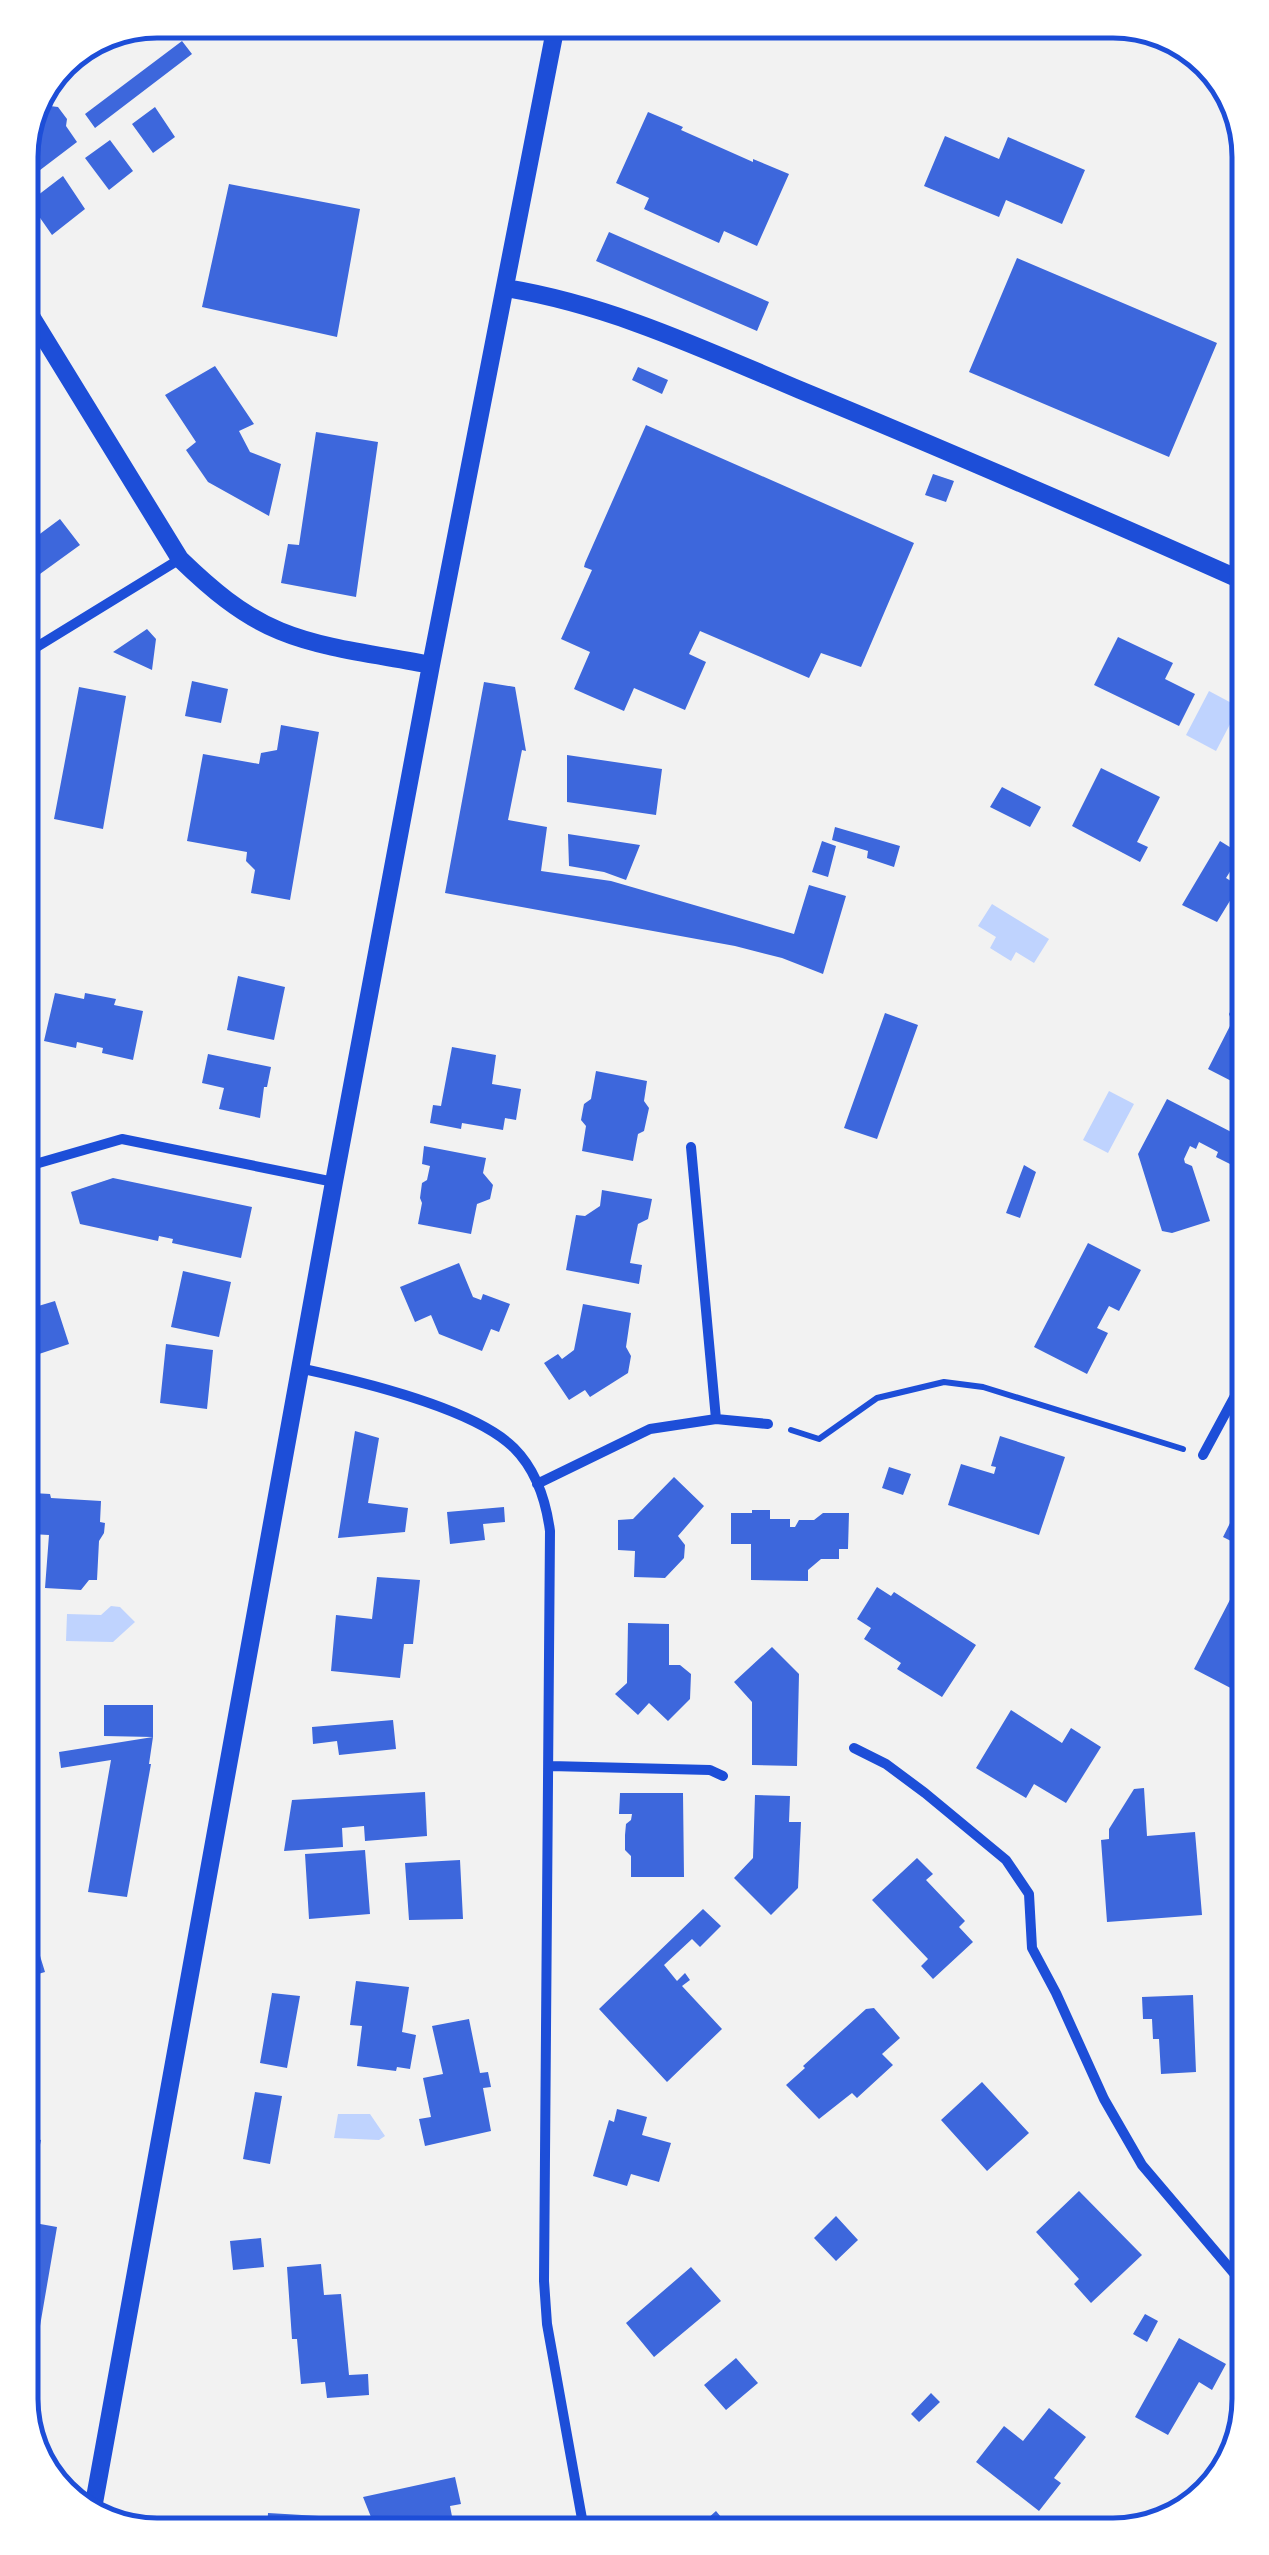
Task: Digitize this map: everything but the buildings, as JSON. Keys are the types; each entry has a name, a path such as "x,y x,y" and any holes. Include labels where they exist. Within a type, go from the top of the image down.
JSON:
{"street":[{"path":"95,2499 299,1368 554,38"},
{"path":"505,288 551,295 604,310 943,449 1232,576"},
{"path":"38,328 180,559 216,594 280,632 431,666"},
{"path":"38,646 180,559"},
{"path":"38,1163 122,1139 334,1182"},
{"path":"691,1147 716,1419"},
{"path":"299,1368 450,1411 476,1424 513,1447 546,1504 550,1531 550,1766 544,2281 547,2324 582,2517"},
{"path":"1203,1454 1232,1401"},
{"path":"537,1484 650,1428 716,1419 768,1424"},
{"path":"854,1748 886,1764 926,1792 1006,1860 1029,1894 1032,1948 1104,2099 1142,2165 1232,2272"},
{"path":"550,1766 710,1770 724,1776"}],"path":[{"path":"768,1424 818,1439 877,1398 944,1382 983,1386 1203,1454"}],"water":[{"path":"1209,691 1232,703 1232,720 1216,751 1186,735"},
{"path":"992,904 1049,939 1034,963 1016,952 1011,961 990,948 996,937 978,926"},
{"path":"1109,1091 1134,1104 1108,1153 1083,1140"},
{"path":"111,1606 120,1607 135,1622 113,1642 66,1641 67,1614 101,1615"},
{"path":"338,2114 370,2114 385,2136 379,2140 334,2138"}]}
